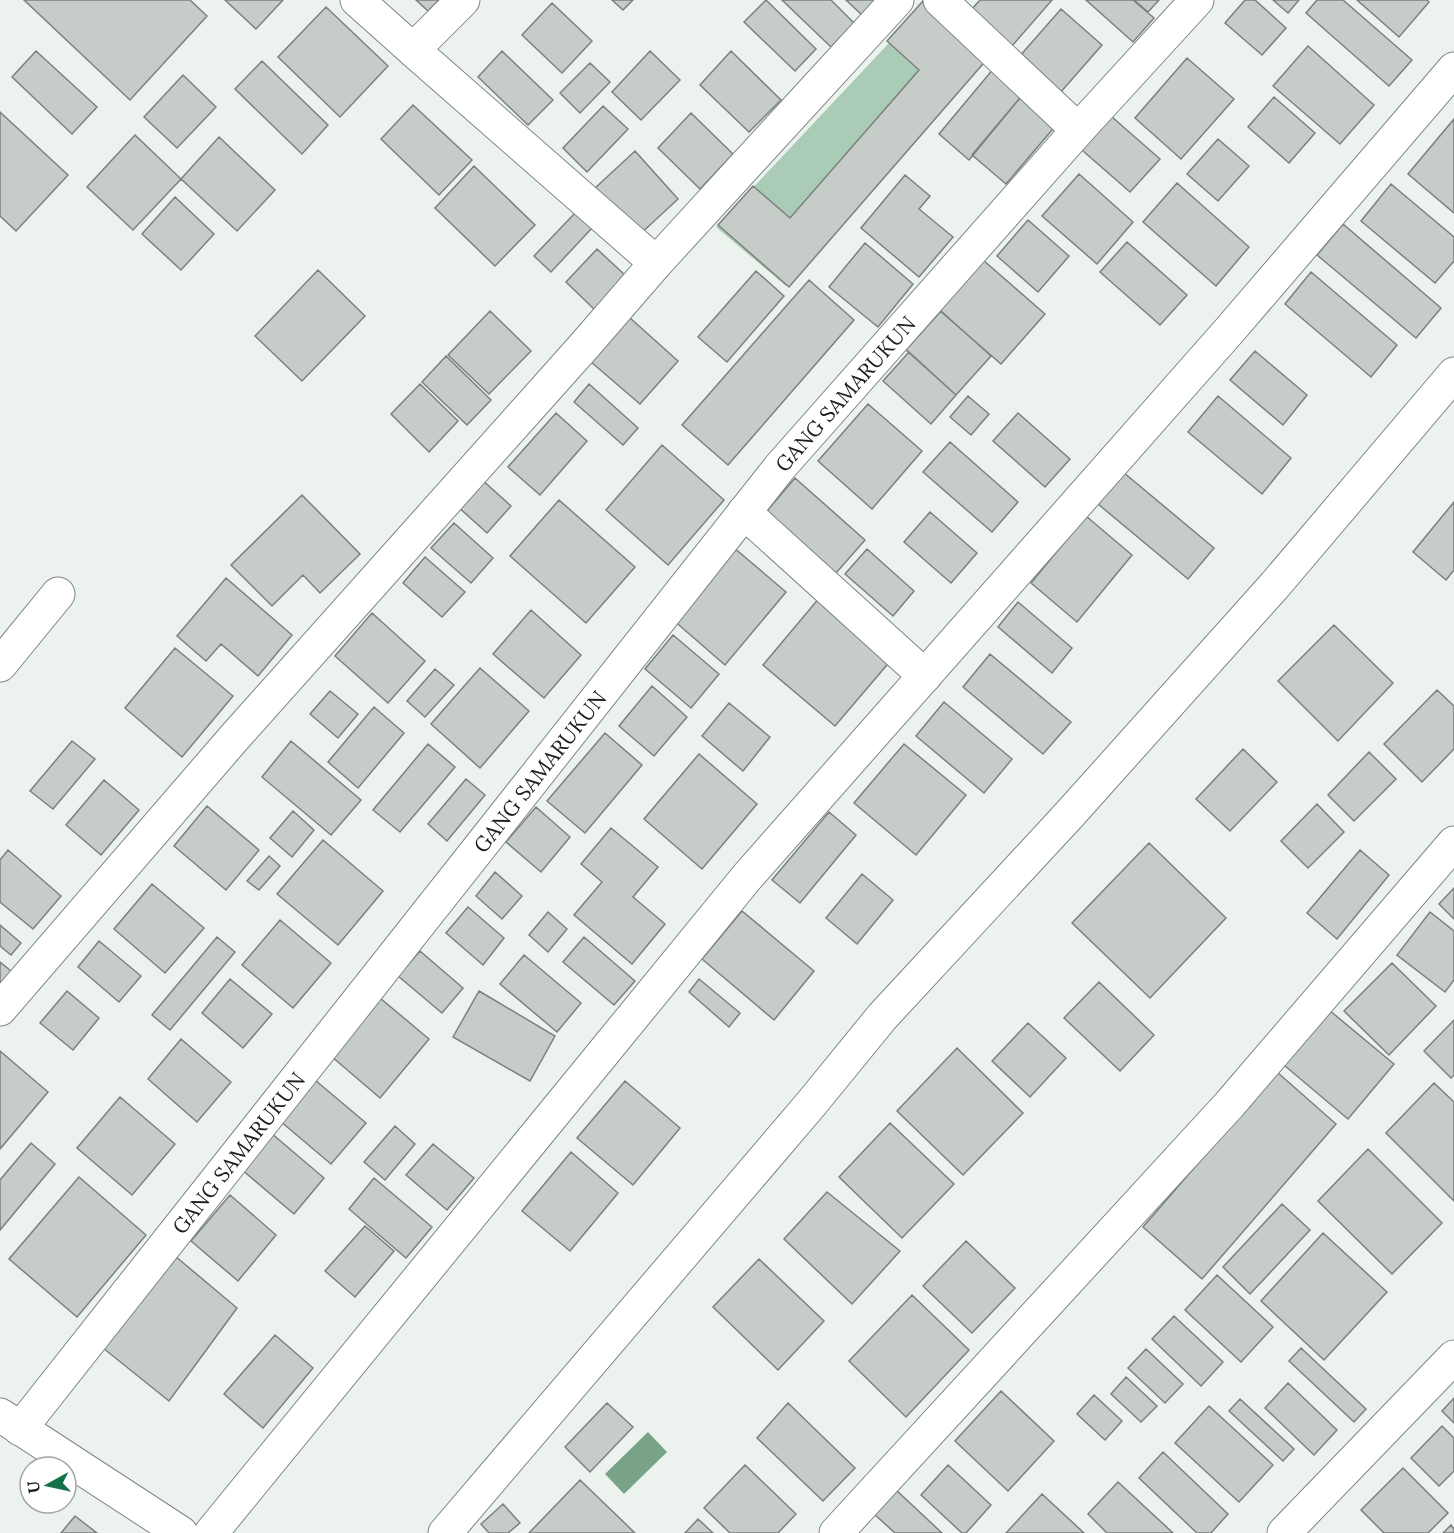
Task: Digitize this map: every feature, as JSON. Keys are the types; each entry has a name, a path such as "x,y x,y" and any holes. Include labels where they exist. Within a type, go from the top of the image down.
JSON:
{"street":[{"path":"357,0 656,263"},
{"path":"413,50 463,0"},
{"path":"0,1009 225,748 656,263 897,0"},
{"path":"939,0 1078,130"},
{"name":"GANG SAMARUKUN","path":"10,1422 780,467 1078,130 1197,0"},
{"path":"211,1533 740,886 1228,332 1454,69"},
{"path":"445,1533 811,1104 882,1017 1069,816 1267,594 1454,374"},
{"path":"744,512 925,676"},
{"path":"0,665 58,594"},
{"path":"836,1533 1228,1105 1454,843"},
{"path":"1284,1533 1454,1357"},
{"path":"10,1422 182,1533"}],"shaded area":[{"path":"921,9 982,66 786,286 716,227"},
{"path":"648,1432 667,1452 624,1494 605,1474"}],"building":[{"path":"24,0 190,0 207,16 130,100"},
{"path":"225,0 283,0 256,29"},
{"path":"416,0 439,0 428,11"},
{"path":"612,0 633,0 623,10"},
{"path":"766,0 816,49 795,71 744,22"},
{"path":"782,0 831,0 854,23 831,47"},
{"path":"846,0 878,0 863,16"},
{"path":"980,0 1052,0 1012,46 971,10"},
{"path":"1086,0 1133,0 1154,18 1133,42"},
{"path":"1134,0 1159,0 1148,12"},
{"path":"1245,0 1255,0 1286,28 1262,55 1225,23"},
{"path":"1273,0 1299,0 1288,13"},
{"path":"1317,0 1343,0 1412,60 1389,86 1306,13"},
{"path":"1357,0 1427,0 1429,2 1399,37"},
{"path":"923,1 988,58 789,287 718,225 753,186 790,218 919,70 887,41"},
{"path":"552,3 592,41 562,73 522,35"},
{"path":"326,7 388,66 340,117 278,57"},
{"path":"1061,9 1102,45 1060,93 1019,57"},
{"path":"1308,46 1374,105 1340,144 1273,86"},
{"path":"36,51 97,107 72,134 12,77"},
{"path":"502,51 553,100 528,125 478,77"},
{"path":"650,51 680,80 641,120 612,92"},
{"path":"731,51 781,100 749,132 700,85"},
{"path":"1187,58 1234,99 1181,159 1135,118"},
{"path":"262,61 328,125 302,154 235,89"},
{"path":"590,63 610,82 580,113 560,93"},
{"path":"994,68 1024,93 969,160 939,134"},
{"path":"183,75 216,107 177,148 144,117"},
{"path":"1024,93 1058,123 1006,184 972,155"},
{"path":"1274,97 1315,133 1289,163 1248,127"},
{"path":"413,105 472,160 439,195 381,139"},
{"path":"603,106 628,129 587,172 563,148"},
{"path":"1104,110 1160,159 1130,192 1075,144"},
{"path":"0,112 68,175 16,231 0,216"},
{"path":"691,113 733,154 700,189 658,148"},
{"path":"1454,119 1454,213 1408,174"},
{"path":"135,135 181,179 133,230 87,187"},
{"path":"219,137 275,190 237,231 181,179"},
{"path":"1218,139 1249,166 1218,201 1187,174"},
{"path":"635,151 678,199 637,237 594,189"},
{"path":"474,166 535,225 495,266 435,208"},
{"path":"1079,174 1133,222 1097,264 1042,216"},
{"path":"905,175 930,196 919,209 953,237 919,277 861,228"},
{"path":"1177,183 1249,247 1216,286 1143,222"},
{"path":"1391,184 1454,237 1454,261 1435,283 1361,221"},
{"path":"175,197 214,234 181,270 142,234"},
{"path":"575,213 592,228 551,272 534,256"},
{"path":"1028,220 1069,256 1038,292 997,256"},
{"path":"1343,224 1441,308 1416,338 1317,255"},
{"path":"1127,242 1187,295 1160,325 1100,272"},
{"path":"865,243 913,284 878,327 829,287"},
{"path":"597,249 627,277 595,310 566,282"},
{"path":"983,260 1045,314 1001,364 939,310"},
{"path":"318,270 365,316 302,381 255,336"},
{"path":"756,271 784,296 727,362 698,337"},
{"path":"1311,272 1397,345 1371,377 1285,304"},
{"path":"809,280 854,320 728,465 682,425"},
{"path":"490,311 531,351 489,394 448,355"},
{"path":"941,311 991,356 956,395 906,350"},
{"path":"629,317 678,361 640,404 591,362"},
{"path":"1255,351 1307,395 1283,425 1230,380"},
{"path":"909,352 956,395 931,424 883,381"},
{"path":"446,356 491,400 467,425 422,382"},
{"path":"420,384 458,421 429,452 391,414"},
{"path":"589,384 638,428 623,445 574,402"},
{"path":"968,396 989,414 971,435 950,417"},
{"path":"1218,396 1291,458 1262,494 1188,432"},
{"path":"868,404 922,451 872,509 818,461"},
{"path":"556,413 587,441 540,495 508,467"},
{"path":"1018,413 1070,459 1045,487 993,441"},
{"path":"950,442 1018,502 992,532 923,472"},
{"path":"662,445 724,500 668,565 606,510"},
{"path":"1123,472 1214,548 1188,579 1098,504"},
{"path":"480,478 511,506 487,533 456,505"},
{"path":"795,478 865,540 836,573 767,511"},
{"path":"302,495 360,554 320,593 303,575 272,606 231,565"},
{"path":"559,500 635,567 586,623 510,556"},
{"path":"1454,502 1454,570 1446,580 1413,552"},
{"path":"930,512 977,553 951,583 904,542"},
{"path":"1086,516 1132,555 1077,622 1031,583"},
{"path":"454,523 493,558 471,583 431,548"},
{"path":"733,547 786,592 725,665 672,619"},
{"path":"867,549 914,591 893,616 845,574"},
{"path":"425,557 465,592 442,617 403,583"},
{"path":"226,578 292,635 258,676 221,644 206,661 177,636"},
{"path":"820,597 892,659 835,726 763,665"},
{"path":"1018,602 1072,648 1052,673 998,627"},
{"path":"531,610 581,655 544,698 493,654"},
{"path":"372,613 425,661 388,703 335,656"},
{"path":"1334,625 1393,683 1338,741 1278,681"},
{"path":"673,635 719,674 691,708 645,669"},
{"path":"175,648 233,696 182,757 125,708"},
{"path":"990,654 1071,722 1043,754 963,687"},
{"path":"480,668 529,711 480,768 431,724"},
{"path":"435,669 454,685 425,717 407,701"},
{"path":"652,686 687,717 654,756 619,726"},
{"path":"1437,690 1454,706 1454,749 1422,782 1384,744"},
{"path":"330,691 358,714 338,738 310,714"},
{"path":"944,702 1012,759 984,793 916,736"},
{"path":"729,703 770,737 743,771 702,736"},
{"path":"374,707 404,733 358,788 328,762"},
{"path":"605,733 642,765 585,833 547,801"},
{"path":"72,741 95,759 53,809 30,791"},
{"path":"291,741 361,800 331,835 262,777"},
{"path":"428,744 455,767 400,832 373,810"},
{"path":"904,744 966,795 916,855 854,803"},
{"path":"1243,749 1277,782 1230,831 1196,799"},
{"path":"1369,752 1396,779 1354,821 1328,795"},
{"path":"699,754 757,804 702,869 644,819"},
{"path":"466,779 485,795 447,841 428,824"},
{"path":"104,780 139,810 101,855 66,825"},
{"path":"1317,804 1344,832 1308,868 1281,841"},
{"path":"207,806 259,850 226,890 174,846"},
{"path":"536,807 570,837 541,872 506,842"},
{"path":"293,811 314,830 292,857 270,838"},
{"path":"829,812 856,835 800,903 772,880"},
{"path":"611,828 658,867 633,897 665,924 632,964 574,915 602,882 581,864"},
{"path":"323,840 383,891 338,945 277,894"},
{"path":"1149,843 1226,918 1150,998 1072,923"},
{"path":"8,850 61,896 33,929 0,902 0,860"},
{"path":"1360,850 1389,875 1337,939 1307,913"},
{"path":"269,856 280,866 259,890 247,881"},
{"path":"495,872 522,896 502,919 476,896"},
{"path":"862,874 893,900 857,944 826,918"},
{"path":"152,884 204,928 165,973 114,929"},
{"path":"1454,888 1454,919 1439,904"},
{"path":"468,907 504,938 483,965 446,933"},
{"path":"742,911 814,971 774,1020 702,959"},
{"path":"548,912 567,929 548,952 529,935"},
{"path":"1430,912 1454,931 1454,980 1445,992 1397,955"},
{"path":"280,920 331,963 293,1008 242,965"},
{"path":"0,925 21,943 11,955 0,946"},
{"path":"217,937 235,952 170,1030 152,1015"},
{"path":"584,937 635,981 614,1005 563,962"},
{"path":"99,941 141,976 119,1002 78,967"},
{"path":"420,951 463,988 442,1013 398,976"},
{"path":"524,955 581,1003 557,1032 500,984"},
{"path":"0,962 16,975 0,994"},
{"path":"1392,963 1436,1006 1389,1055 1344,1011"},
{"path":"230,979 272,1014 243,1048 202,1013"},
{"path":"699,979 740,1013 729,1027 689,992"},
{"path":"1099,982 1154,1035 1120,1071 1064,1018"},
{"path":"67,991 99,1018 73,1050 40,1023"},
{"path":"479,991 555,1036 530,1081 453,1037"},
{"path":"380,998 429,1039 380,1098 331,1056"},
{"path":"1323,1005 1394,1064 1348,1119 1278,1060"},
{"path":"1454,1020 1454,1075 1451,1078 1424,1051"},
{"path":"1028,1023 1066,1058 1030,1097 992,1061"},
{"path":"181,1039 231,1082 197,1122 148,1079"},
{"path":"957,1048 1023,1113 963,1175 897,1111"},
{"path":"0,1051 48,1092 0,1149"},
{"path":"1277,1072 1336,1124 1202,1279 1143,1227"},
{"path":"315,1080 366,1123 331,1164 280,1121"},
{"path":"625,1081 680,1128 633,1185 577,1138"},
{"path":"1434,1083 1454,1102 1454,1201 1386,1133"},
{"path":"120,1097 175,1144 132,1195 77,1148"},
{"path":"890,1123 954,1184 902,1238 839,1177"},
{"path":"395,1126 415,1144 385,1180 364,1162"},
{"path":"271,1133 324,1178 294,1214 241,1169"},
{"path":"31,1143 55,1164 0,1230 0,1180"},
{"path":"433,1144 474,1178 447,1210 406,1175"},
{"path":"1368,1149 1442,1223 1392,1274 1318,1201"},
{"path":"571,1152 618,1193 570,1251 522,1211"},
{"path":"79,1177 146,1235 77,1317 9,1259"},
{"path":"374,1178 432,1227 406,1258 349,1209"},
{"path":"827,1192 900,1251 852,1304 784,1239"},
{"path":"230,1195 276,1235 238,1281 191,1241"},
{"path":"1282,1204 1310,1230 1250,1294 1223,1267"},
{"path":"365,1226 394,1251 355,1297 325,1271"},
{"path":"1323,1233 1387,1292 1324,1360 1261,1301"},
{"path":"966,1241 1015,1288 972,1333 923,1286"},
{"path":"175,1256 237,1308 169,1401 103,1348"},
{"path":"759,1259 824,1321 778,1370 713,1307"},
{"path":"1217,1275 1273,1327 1241,1362 1185,1310"},
{"path":"912,1295 969,1350 906,1417 849,1361"},
{"path":"1174,1316 1223,1362 1201,1386 1152,1339"},
{"path":"275,1335 313,1368 263,1428 224,1394"},
{"path":"1301,1348 1366,1409 1354,1422 1289,1361"},
{"path":"1146,1349 1183,1384 1165,1403 1128,1368"},
{"path":"1126,1377 1157,1406 1141,1422 1111,1394"},
{"path":"1288,1383 1337,1430 1314,1455 1265,1408"},
{"path":"1001,1391 1054,1441 1008,1491 955,1441"},
{"path":"1094,1395 1122,1421 1105,1440 1077,1414"},
{"path":"1454,1398 1454,1423 1442,1411"},
{"path":"1240,1399 1294,1449 1283,1461 1229,1411"},
{"path":"607,1403 633,1427 590,1472 565,1447"},
{"path":"788,1403 855,1468 823,1501 757,1438"},
{"path":"1209,1406 1273,1465 1239,1502 1175,1443"},
{"path":"1442,1426 1454,1438 1454,1471 1439,1486 1411,1458"},
{"path":"1163,1452 1228,1514 1211,1533 1197,1533 1139,1478"},
{"path":"745,1465 796,1514 778,1533 730,1533 704,1508"},
{"path":"948,1465 991,1505 966,1533 962,1533 921,1495"},
{"path":"1403,1468 1448,1513 1428,1533 1384,1533 1361,1510"},
{"path":"580,1480 635,1533 529,1533"},
{"path":"1118,1482 1173,1533 1107,1533 1088,1514"},
{"path":"895,1489 942,1533 895,1533 873,1513"},
{"path":"1042,1494 1084,1533 1006,1533"},
{"path":"503,1504 520,1523 508,1533 489,1533 481,1524"},
{"path":"75,1516 97,1533 61,1533"},
{"path":"698,1519 713,1533 685,1533"},
{"path":"1451,1525 1454,1533 1443,1533"}]}
